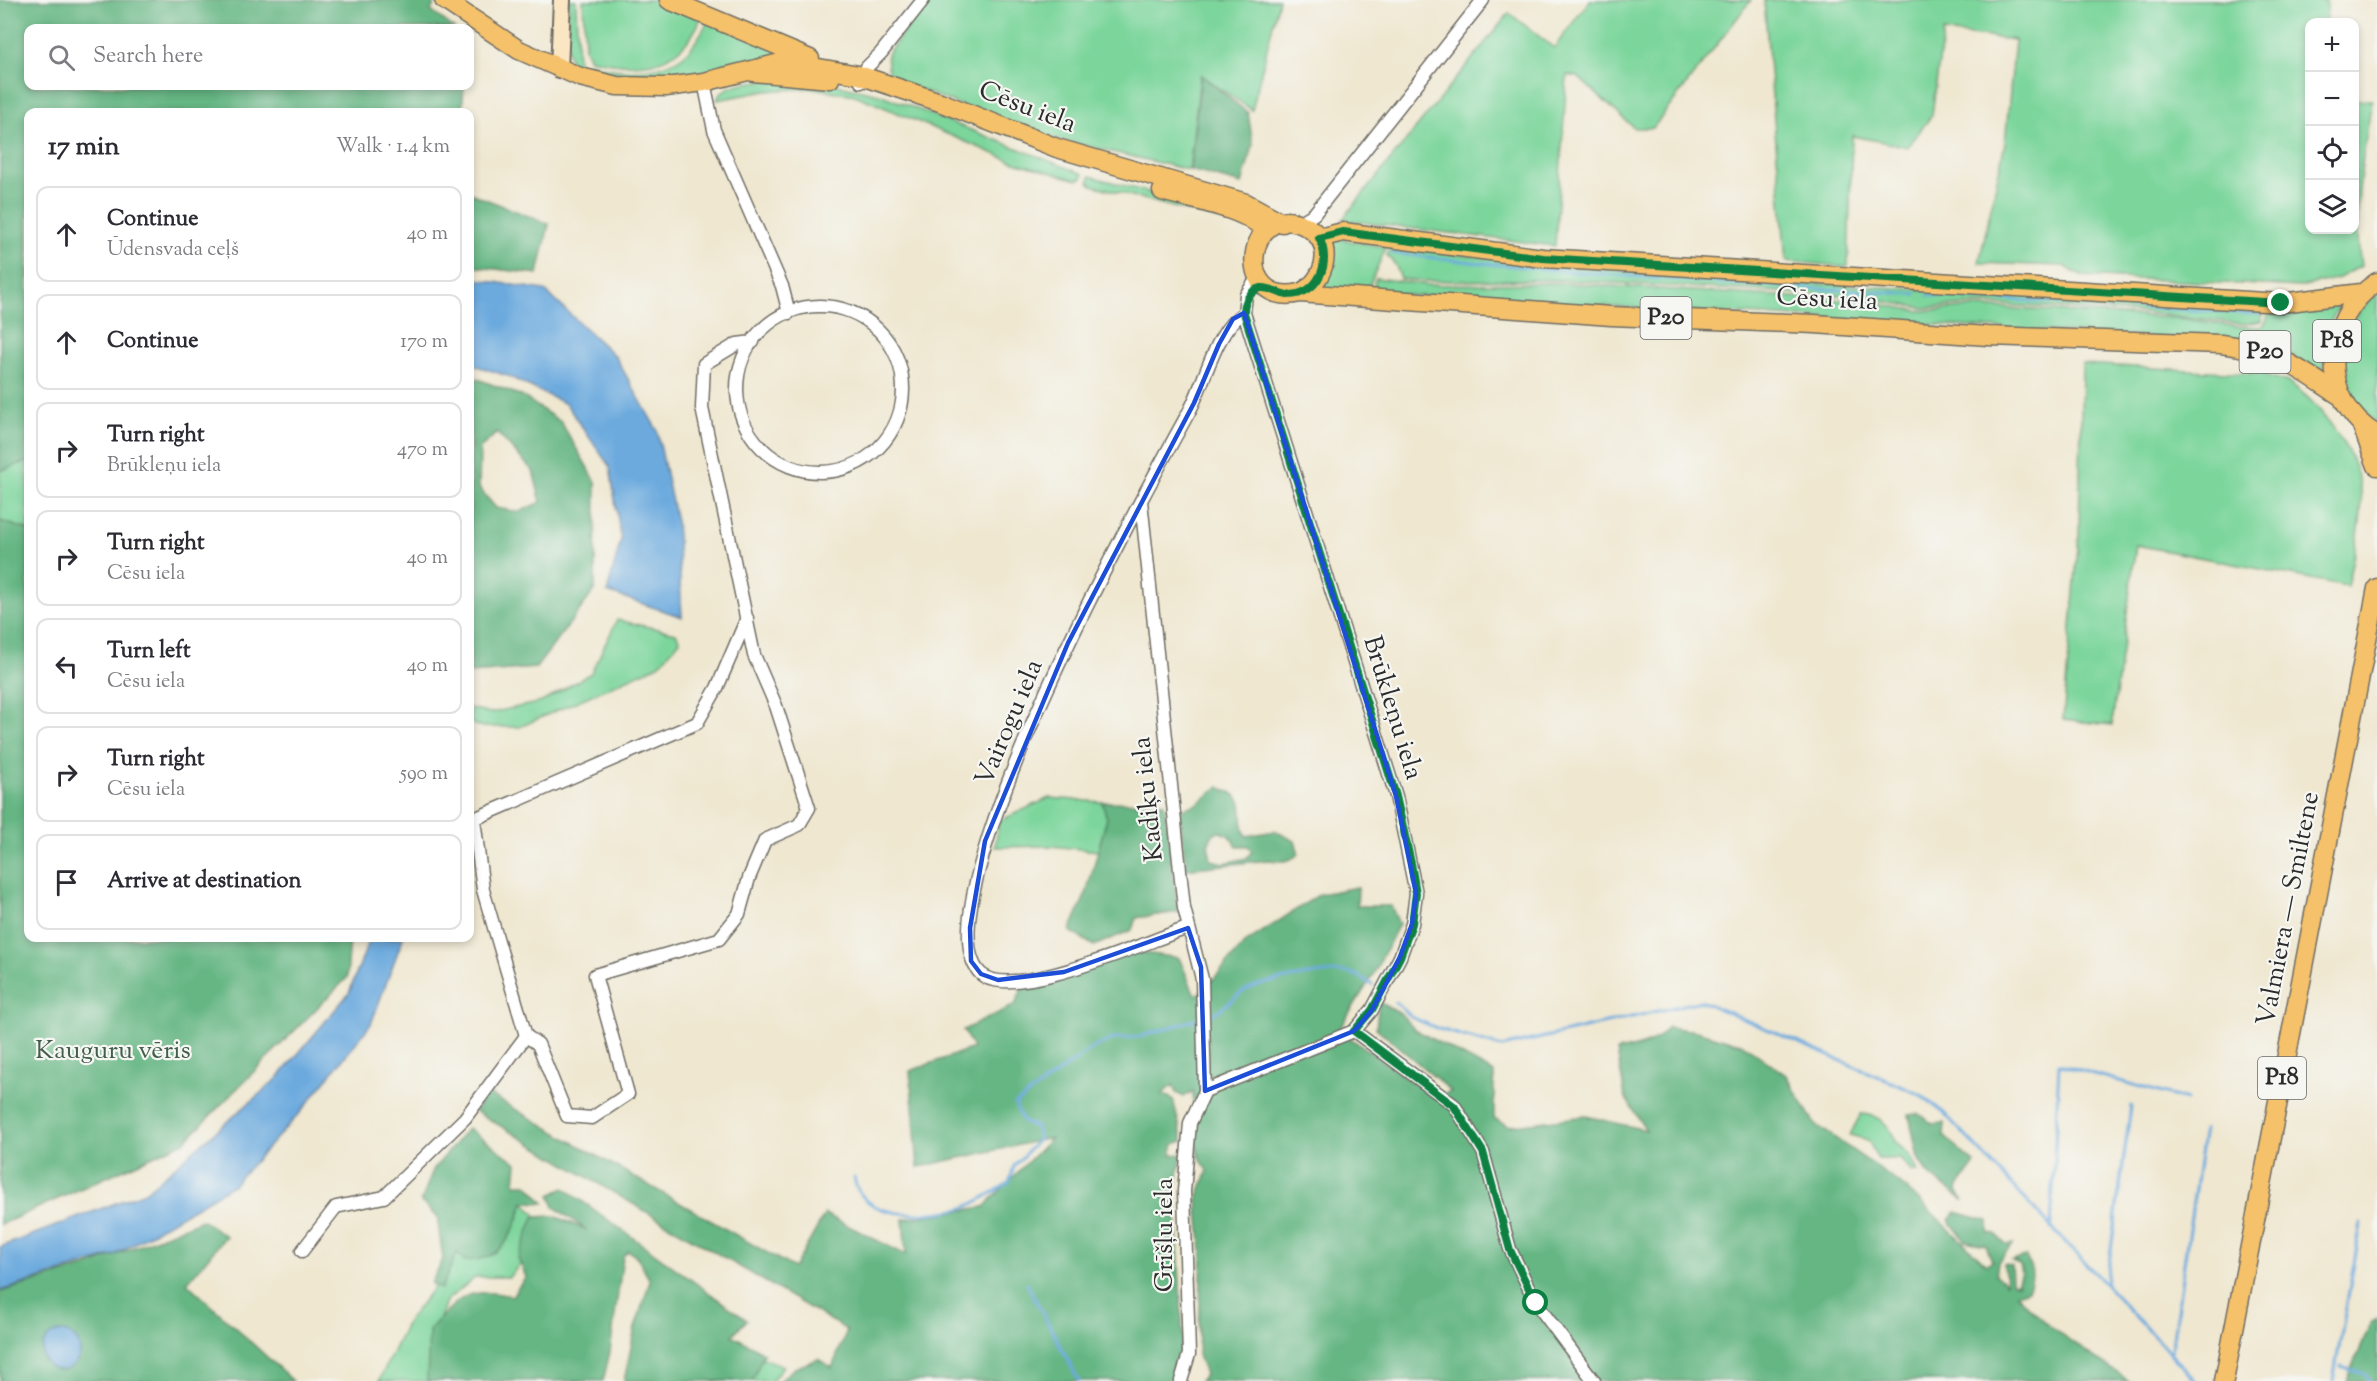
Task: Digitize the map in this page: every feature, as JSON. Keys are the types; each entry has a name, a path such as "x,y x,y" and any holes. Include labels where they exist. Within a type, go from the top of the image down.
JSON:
{"main road":[{"name":"Cēsu iela","path":"444,0 519,50 580,77 617,86 666,87 704,82 750,71 768,64 784,62 839,71 997,138 1088,170 1231,212 1259,224 1265,231 1303,229 1343,232 1543,258 2281,303 2361,293"},
{"path":"559,69 562,0"},
{"path":"669,0 839,71"},
{"name":"Cēsu iela","path":"750,71 861,80 940,102 1065,151 1246,203 1303,229"},
{"path":"1300,293 1314,284 1323,270 1325,254 1303,229"},
{"path":"1263,282 1252,259 1254,248 1265,231"},
{"name":"Cēsu iela","path":"1263,282 1283,294 1300,293 1611,316 1815,324 1989,336 2221,344 2248,347 2275,355 2302,369 2339,395"},
{"name":"P18","path":"2377,282 2361,293 2346,314 2337,337 2335,368 2339,395 2370,430 2377,466"},
{"name":"Valmiera — Smiltene","path":"2224,1381 2377,588"}],"street":[{"path":"861,80 868,65 881,53 923,0"},
{"path":"1303,229 1319,215 1347,171 1483,0"},
{"path":"704,82 714,130 782,286 789,313"},
{"path":"1244,310 1246,295 1263,282"},
{"path":"820,306 846,310 869,322 888,340 899,363 904,389 901,406 888,438 870,456 847,468 824,472 801,470 790,466 761,448 748,429 740,408 738,385 742,362 753,342 764,328 789,313 820,306"},
{"name":"Vairogu iela","path":"1188,928 1064,972 1028,980 988,978 981,974 971,961 972,912 986,841 1068,642 1140,500 1194,403 1219,344 1233,319 1244,310"},
{"name":"Brūkleņu iela","path":"1205,1091 1354,1031 1372,1010 1400,957 1412,924 1416,893 1396,796 1244,310"},
{"path":"747,618 717,688 697,723 474,819 483,890 526,1036 538,1044 567,1116 592,1118 628,1094 595,975 719,939 739,914 749,878 765,840 799,825 809,808 776,706 754,655 747,618 702,408 704,364 737,344 753,342"},
{"name":"Kadiķu iela","path":"1140,500 1188,928 1201,967 1205,1091"},
{"path":"1354,1031 1454,1106 1483,1152 1510,1250 1536,1303 1594,1381"},
{"path":"302,1251 336,1207 384,1197 392,1190 465,1118 526,1036"},
{"name":"Grīšļu iela","path":"1181,1381 1189,1354 1184,1191 1190,1123 1205,1091"}],"highlighted area":[{"path":"1244,313 1396,796 1416,893 1412,924 1400,957 1372,1010 1354,1031 1205,1091 1201,967 1188,928 1064,972 998,980 981,974 971,961 970,928 985,841 1068,643 1194,403 1219,344 1233,319"}],"green space":[{"path":"0,0 436,0 431,11 449,24 24,24 24,90 464,90 462,108 24,108 24,462 0,471"},
{"path":"569,0 576,0 578,72 572,65 567,48"},
{"path":"583,0 659,0 701,18 682,48 669,57 641,65 608,63 590,59 585,48"},
{"path":"934,0 1279,0 1252,110 1200,75 1189,170 1036,134 889,78 887,54 918,14"},
{"path":"1590,0 1751,0 1653,128 1634,128 1578,77 1567,75 1555,246 1342,220 1509,13 1554,48"},
{"path":"1764,0 2326,0 2326,18 2305,18 2305,234 2358,234 2361,266 2339,278 2301,287 2081,276 2064,266 1979,263 2005,143 2015,40 1943,32 1932,115 1908,147 1852,136 1848,267 1786,261"},
{"path":"708,21 786,54 672,78 631,80 583,73 585,66 589,64 625,70 662,66 684,55 698,39"},
{"path":"1201,75 1248,113 1253,145 1242,184 1190,170"},
{"path":"770,80 821,81 879,94 1083,174 1082,178 1077,180 1011,161 855,95 812,88 766,91 717,100 720,94 732,86"},
{"path":"2359,100 2372,100 2359,193"},
{"path":"1090,176 1231,215 1250,228 1092,185 1089,182"},
{"path":"474,195 549,224 538,274 474,266"},
{"path":"1334,238 1386,247 1366,293 1321,290 1332,256"},
{"path":"1390,247 1570,267 2265,309 2261,321 2245,324 2146,313 1984,304 1923,308 1852,296 1560,280 1424,281 1401,279 1396,266 1387,255"},
{"path":"1376,278 1428,285 1561,283 1858,301 1920,311 1981,307 2177,318 2243,327 2261,327 2266,322 2270,309 2341,304 2328,330 2324,378 2286,351 2257,343 1371,293"},
{"path":"2377,294 2377,423 2362,409 2351,393 2345,376 2343,358 2345,341 2352,324 2362,308"},
{"path":"2082,364 2262,374 2289,383 2323,414 2342,442 2356,470 2361,495 2358,535 2347,586 2136,545 2112,725 2063,720 2079,534"},
{"path":"474,378 522,396 561,422 596,482 595,590 536,668 474,673","holes":["497,433 533,471 541,502 519,512 496,508 479,488 480,448"]},
{"path":"24,462 24,529 0,521 0,471"},
{"name":"Kauguru vēris","path":"0,521 24,529 24,942 350,942 347,978 184,1142 0,1225"},
{"path":"617,620 676,633 680,641 659,665 520,727 482,727 474,724 474,709 490,713 542,702 591,673"},
{"path":"1218,787 1229,792 1240,801 1246,836 1275,831 1295,841 1299,854 1285,861 1270,860 1186,869 1179,810 1197,804","holes":["1221,832 1228,835 1237,846 1248,846 1252,851 1247,858 1224,863 1211,860 1208,844 1214,833"]},
{"path":"1049,798 1102,802 1107,818 1098,851 1051,846 995,847 999,821"},
{"path":"1102,802 1164,803 1178,912 1136,918 1132,930 1094,946 1070,931 1087,891 1107,818"},
{"path":"1358,887 1357,906 1391,906 1399,924 1373,975 1339,1030 1436,1099 1451,1091 1376,1028 1379,1002 1401,1014 1414,1029 1494,1073 1494,1118 1508,1126 1586,1116 1646,1130 1625,1097 1617,1051 1652,1041 1668,1027 1696,1031 1744,1045 1786,1075 1814,1123 1906,1188 1986,1264 1992,1261 1986,1245 1965,1241 1949,1220 1956,1212 1988,1221 1988,1233 1995,1234 2006,1245 2013,1244 1998,1262 1996,1275 2006,1283 2004,1264 2011,1265 2012,1282 2017,1284 2021,1272 2019,1264 2012,1261 2026,1257 2031,1270 2031,1281 2028,1290 2016,1294 2049,1326 2129,1381 1200,1381 1205,1375 1198,1355 1202,1253 1197,1199 1208,1170 1198,1153 1196,1143 1193,1091 1184,1097 1176,1093 1173,1085 1162,1094 1173,1099 1183,1141 1174,1144 1171,1155 1182,1154 1175,1192 1183,1339 1172,1381 779,1381 795,1368 818,1359 832,1368 847,1330 475,1111 487,1093 794,1268 825,1214 906,1255 903,1219 984,1207 1051,1138 918,1167 910,1071 973,1048 963,1030 1015,1005 1023,986 1131,951 1179,958 1195,995 1203,991 1245,943 1320,894"},
{"path":"1861,1114 1873,1116 1887,1126 1895,1142 1910,1155 1918,1172 1912,1172 1900,1159 1878,1159 1868,1140 1850,1135"},
{"path":"1919,1114 1933,1124 1945,1123 1944,1136 1975,1164 1958,1186 1957,1191 1964,1201 1928,1174 1918,1158 1909,1115"},
{"path":"468,1128 517,1163 515,1184 527,1184 544,1203 524,1202 511,1234 498,1251 478,1260 465,1261 457,1253 441,1289 431,1284 443,1259 437,1216 421,1202 433,1170"},
{"path":"564,1188 747,1320 732,1335 764,1353 752,1381 624,1381 635,1328 650,1281 637,1257 628,1251 623,1256 610,1352 603,1381 427,1381 429,1330 464,1297 483,1292 512,1296 526,1277 518,1258 534,1217 555,1216 587,1230 554,1207 550,1195"},
{"path":"524,1202 539,1219 530,1254 509,1277 476,1277 446,1301 436,1331 456,1381 379,1381 407,1322 445,1273 451,1240"},
{"path":"202,1220 226,1236 187,1283 293,1381 0,1381 0,1292 88,1266"},
{"path":"2377,1318 2377,1381 2347,1381 2371,1323"},
{"path":"739,1348 783,1366 772,1381 710,1381"}],"water":[{"path":"474,279 544,290 615,356 657,430 677,526 682,617 607,592 621,540 610,467 566,404 508,376 474,365"},
{"path":"368,942 402,942 371,1024 300,1113 233,1185 115,1255 0,1291 0,1247 145,1192 277,1079 349,993"},
{"path":"61,1332 74,1338 80,1351 74,1364 61,1370 48,1364 42,1351 48,1338"}],"waterway":[{"path":"1392,253 1654,278 1916,294"},
{"path":"1928,295 2261,314"},
{"path":"1208,1016 1244,991 1258,985 1282,980 1323,973 1347,972 1372,985"},
{"path":"1395,1002 1413,1018 1439,1029 1502,1047 1701,1001 1919,1094 1944,1113 2196,1381"},
{"path":"854,1178 859,1192 869,1202 897,1213 930,1213 960,1209 971,1205 1009,1183 1014,1166 1039,1139 1036,1127 1023,1122 1015,1104 1091,1049 1112,1039 1139,1037 1197,1019"},
{"path":"2051,1229 2059,1064 2187,1100"},
{"path":"2106,1285 2131,1106"},
{"path":"2171,1352 2204,1128"},
{"path":"2333,1381 2361,1224"},
{"path":"1027,1284 1079,1381"},
{"path":"2341,1367 2365,1374 2370,1381"}],"route":[{"path":"1536,1303 1510,1250 1490,1170 1483,1152 1454,1106 1354,1031 1372,1010 1400,957 1412,924 1416,893 1396,796 1244,313 1248,297 1259,289 1268,288 1288,295 1308,289 1319,278 1325,262 1323,245 1319,238 1343,232 1543,258 1923,284 2281,303"}]}
